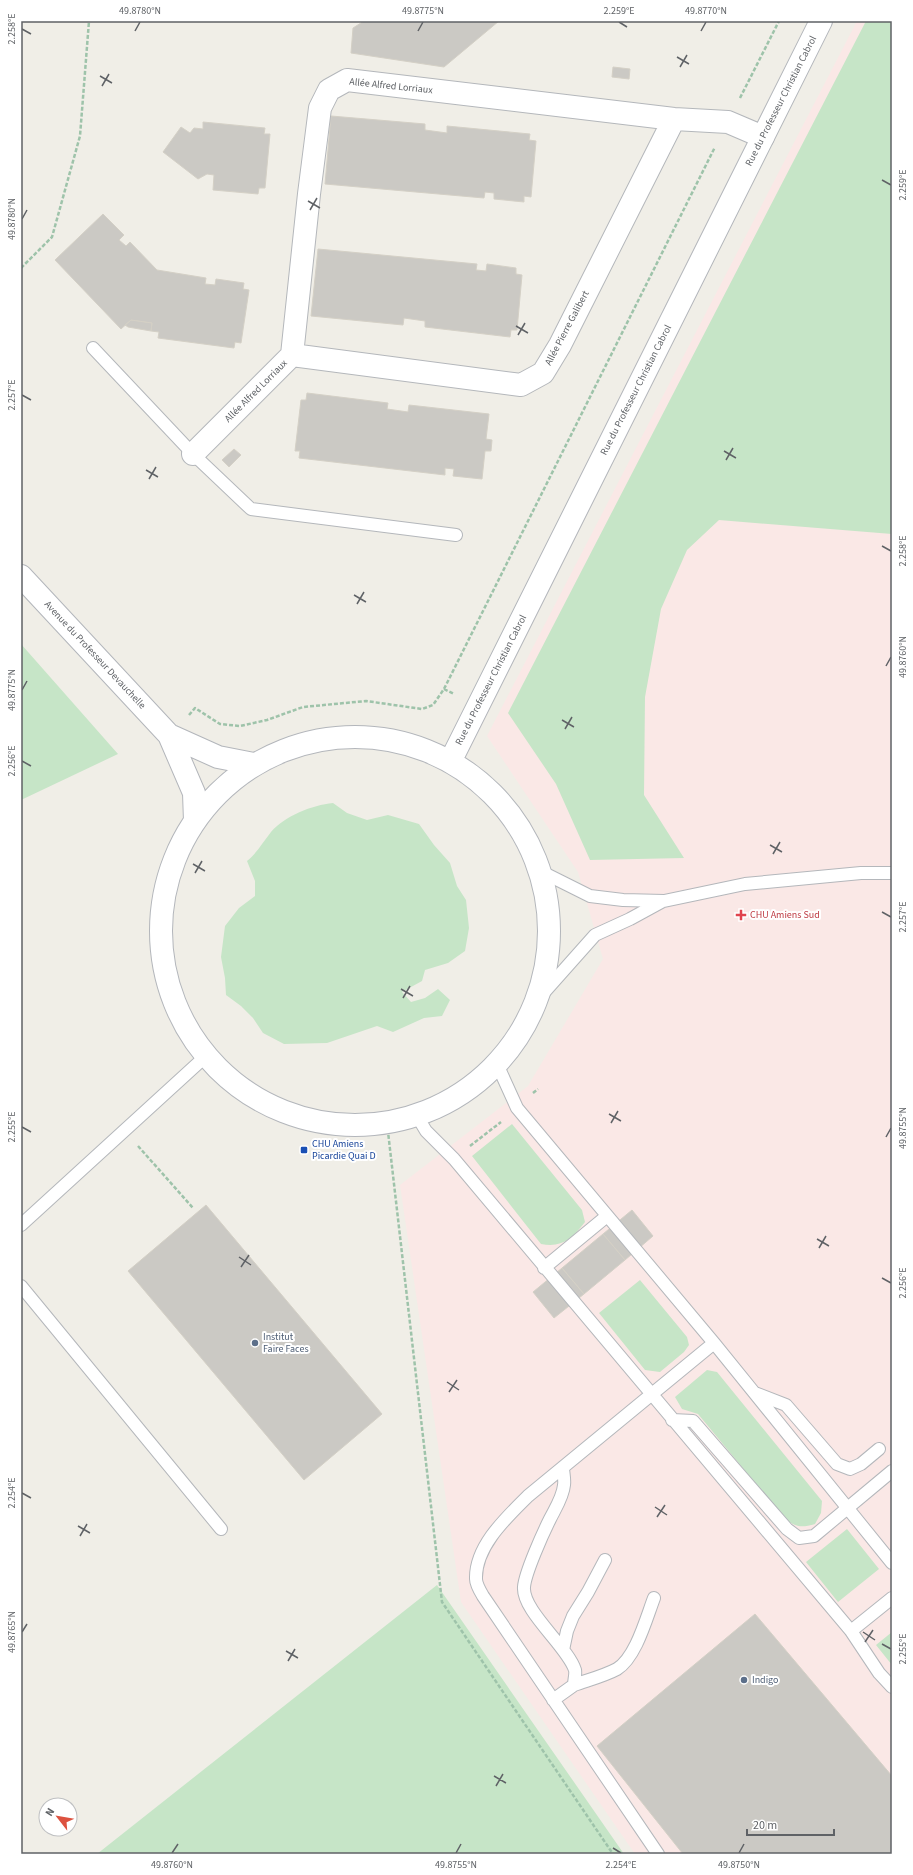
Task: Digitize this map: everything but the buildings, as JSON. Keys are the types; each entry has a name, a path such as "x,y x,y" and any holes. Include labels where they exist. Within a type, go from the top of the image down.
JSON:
{"street":[{"name":"Rue du Professeur Christian Cabrol","path":"451,760 821,21"},
{"name":"Allée Alfred Lorriaux","path":"193,454 292,355 309,194 320,108 329,90 347,80 674,119 728,122 763,137"},
{"name":"Allée Pierre Galibert","path":"292,355 521,385 543,373 560,345 674,119"},
{"name":"Avenue du Professeur Devauchelle","path":"21,576 169,735"},
{"path":"169,735 218,757 254,764"},
{"path":"169,735 194,793 194,821"},
{"path":"352,735 403,741 451,760 491,789 522,827 542,872 551,935 539,998 521,1033 497,1064 474,1086 446,1103 417,1116 387,1123 356,1126 313,1124 287,1114 243,1090 206,1056 179,1014 164,966 161,946 163,893 172,866 194,821 221,789 254,764 301,743 352,735"}],"lane":[{"path":"93,348 193,454 251,509 456,535"},
{"path":"542,872 590,896 623,900 664,901 745,884 861,873 892,873"},
{"path":"539,998 595,935 630,920 664,901"},
{"path":"21,1225 206,1056"},
{"path":"497,1064 517,1108 714,1343 892,1563"},
{"path":"417,1116 426,1132 454,1159 850,1631 879,1672 892,1687"},
{"path":"544,1268 607,1216"},
{"path":"21,1286 221,1529"},
{"path":"658,1854 482,1596 476,1579 481,1552 502,1522 528,1496 714,1343"},
{"path":"754,1393 786,1405 837,1464 850,1469 861,1464 879,1449"},
{"path":"672,1420 693,1421 787,1529 799,1538 814,1536 892,1471"},
{"path":"563,1467 565,1485 533,1562 524,1588 533,1610 576,1670 574,1685"},
{"path":"563,1650 567,1631 573,1616 605,1560"},
{"path":"553,1700 574,1685 617,1668 626,1661 634,1648 654,1598"},
{"path":"850,1631 892,1598"}],"path":[{"path":"21,268 52,237 80,136 89,21"},
{"path":"169,735 195,708 220,724 240,726 267,720 303,707 366,701 422,709 433,705 448,682 779,21"},
{"path":"454,1159 538,1089"},
{"path":"387,1123 442,1602 613,1854"},
{"path":"124,1131 193,1208"}],"shaded area":[{"name":"CHU Amiens Sud","path":"857,21 892,21 892,1854 635,1854 461,1602 400,1185 528,1086 603,959 578,872 487,736"}],"green space":[{"path":"866,21 892,21 892,534 719,520 687,550 661,609 645,697 644,795 684,858 590,860 556,784 508,713"},
{"path":"21,644 118,754 21,800"},
{"path":"333,803 347,813 367,820 388,815 419,824 434,845 450,863 457,886 466,900 469,928 465,951 448,963 425,970 422,981 402,992 411,1002 425,998 438,989 450,1000 442,1016 424,1018 393,1032 377,1026 327,1043 284,1044 263,1033 253,1018 241,1006 226,995 225,978 221,957 225,926 239,908 255,896 255,881 247,861 257,851 271,832 291,816 299,812 316,806"},
{"path":"512,1124 582,1210 585,1222 576,1233 566,1241 555,1245 541,1244 472,1156"},
{"path":"640,1280 687,1337 689,1345 684,1352 660,1372 645,1370 599,1313"},
{"path":"707,1370 717,1372 822,1501 821,1513 815,1524 799,1526 792,1524 785,1519 698,1414 682,1409 675,1397"},
{"path":"847,1529 879,1569 838,1602 806,1562"},
{"path":"437,1585 624,1854 97,1854"},
{"path":"892,1632 892,1665 876,1645"}],"place":[{"name":"CHU Amiens Sud","path":"741,915"},
{"name":"CHU Amiens Picardie Quai D","path":"304,1150"},
{"name":"Institut Faire Faces","path":"255,1343"},
{"name":"Indigo","path":"744,1680"}]}
